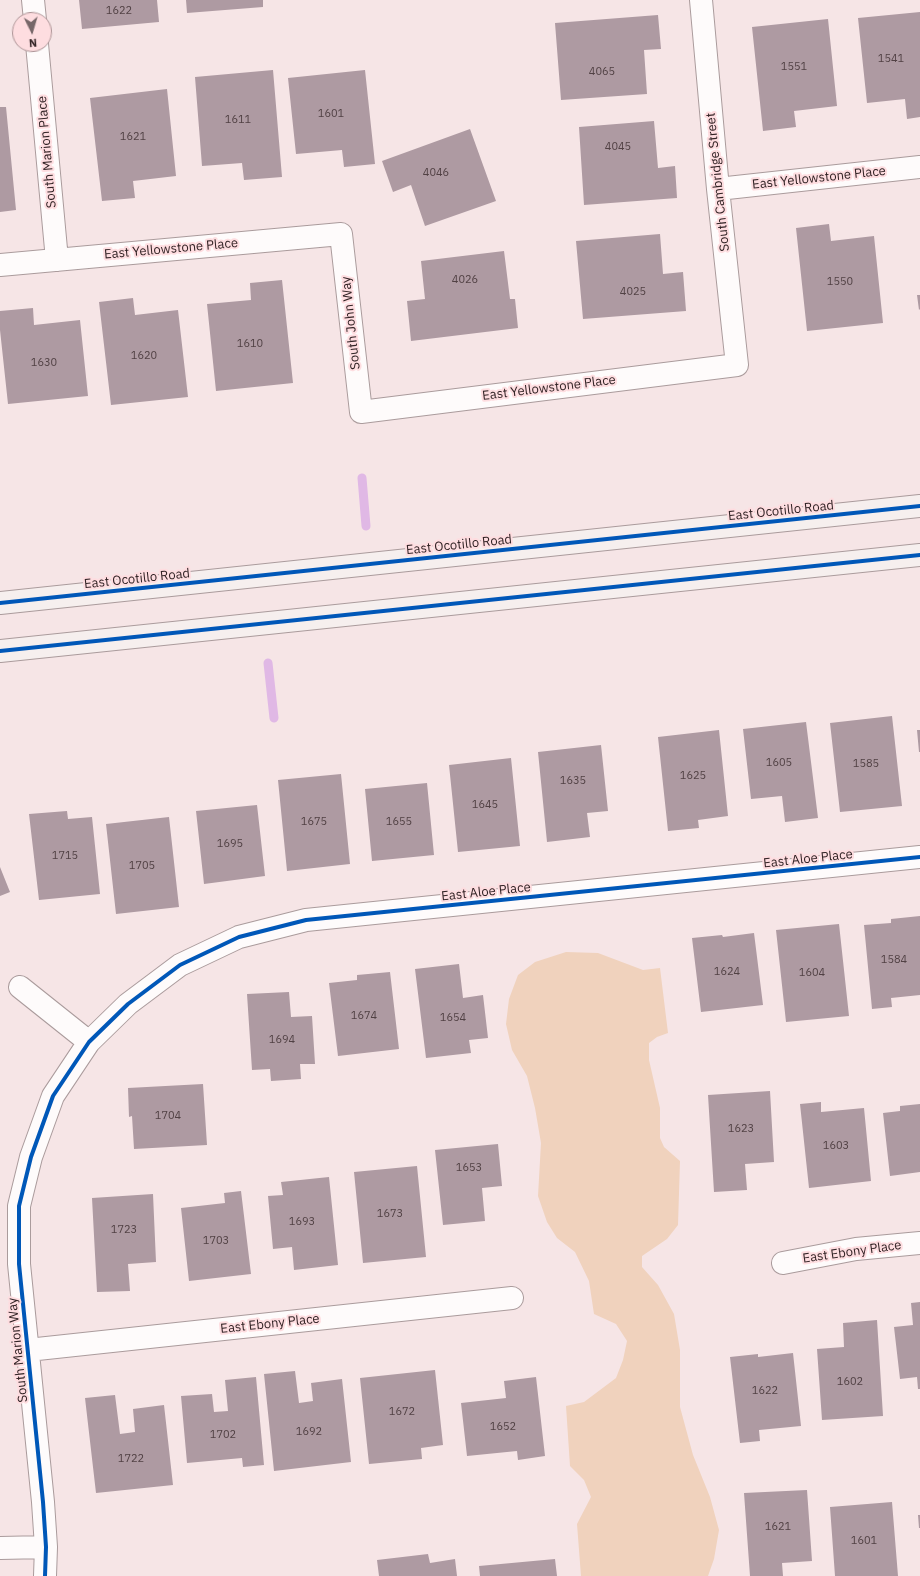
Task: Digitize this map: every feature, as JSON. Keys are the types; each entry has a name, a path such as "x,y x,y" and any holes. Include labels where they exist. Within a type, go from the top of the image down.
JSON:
{"main road":[{"name":"East Ocotillo Road","path":"0,603 920,506"},
{"path":"0,651 920,555"}],"street":[{"path":"33,0 34,12"},
{"name":"South Cambridge Street","path":"701,0 718,189 737,365"},
{"name":"South Marion Place","path":"38,52 57,260"},
{"name":"East Yellowstone Place","path":"718,189 920,167"},
{"name":"East Yellowstone Place","path":"0,265 341,234"},
{"name":"South John Way","path":"341,234 361,412"},
{"name":"East Yellowstone Place","path":"361,412 737,365"},
{"name":"East Aloe Place","path":"89,1042 128,1004 180,965 239,936 306,920 920,857"},
{"path":"20,987 89,1042"},
{"name":"South Marion Way","path":"46,1576 43,1502 19,1264 19,1206 31,1157 53,1096 89,1042"},
{"name":"East Ebony Place","path":"784,1263 856,1249 920,1243"},
{"name":"East Ebony Place","path":"28,1350 512,1298"},
{"path":"0,1548 46,1547"}],"shaded area":[{"path":"566,952 598,953 643,970 660,968 668,1033 657,1037 649,1043 649,1060 660,1108 660,1138 664,1147 680,1161 678,1225 667,1239 642,1256 642,1267 658,1285 674,1314 680,1350 680,1407 693,1455 710,1497 719,1530 714,1559 708,1576 581,1576 577,1524 591,1497 584,1480 570,1466 566,1406 584,1402 616,1378 623,1360 627,1341 616,1324 594,1314 589,1281 575,1252 557,1238 547,1222 538,1196 541,1143 535,1108 527,1076 512,1050 506,1024 509,999 518,975 535,962"}],"building":[{"path":"79,0 157,0 159,22 82,29"},
{"path":"186,0 263,0 263,7 187,13"},
{"path":"920,12 920,117 907,119 905,99 867,103 858,18"},
{"path":"658,15 661,49 644,50 647,94 561,100 555,23"},
{"path":"828,19 837,106 794,111 796,127 763,131 752,27"},
{"path":"273,70 282,177 244,180 242,163 202,166 195,77"},
{"path":"365,70 375,164 344,167 342,150 296,154 288,78"},
{"path":"167,89 176,176 133,181 135,198 102,201 90,98"},
{"path":"0,107 6,107 16,210 0,212"},
{"path":"654,121 658,168 675,166 677,198 584,205 579,127"},
{"path":"470,129 496,201 425,226 411,185 393,192 382,161"},
{"path":"829,224 831,241 874,236 883,323 807,331 796,228"},
{"path":"660,234 663,274 683,272 686,311 583,319 576,241"},
{"path":"504,251 510,299 515,299 518,328 411,341 407,301 425,299 421,261"},
{"path":"282,280 293,383 216,391 207,304 251,300 250,283"},
{"path":"917,295 920,295 919,310"},
{"path":"133,298 135,315 178,310 188,397 111,405 99,302"},
{"path":"33,308 34,325 80,320 88,396 8,404 0,330 0,311"},
{"path":"892,716 902,806 840,812 830,723"},
{"path":"806,722 818,818 785,822 782,796 751,799 743,729"},
{"path":"719,730 728,816 698,820 699,828 668,831 658,737"},
{"path":"917,730 920,730 920,752 919,752"},
{"path":"601,745 608,811 587,813 590,837 547,842 538,752"},
{"path":"511,758 520,846 458,852 449,765"},
{"path":"341,774 350,864 287,871 278,780"},
{"path":"427,783 434,855 372,861 365,789"},
{"path":"257,805 265,876 204,884 196,811"},
{"path":"67,811 68,819 92,817 100,894 39,900 29,814"},
{"path":"169,817 179,907 116,914 106,824"},
{"path":"0,867 10,892 0,896"},
{"path":"920,916 920,995 891,998 892,1007 872,1009 864,925 891,923 891,919"},
{"path":"839,924 849,1016 786,1022 776,930"},
{"path":"754,933 763,1005 701,1012 692,938 722,935 723,937"},
{"path":"459,964 463,998 483,995 488,1038 469,1040 471,1053 426,1058 415,969"},
{"path":"390,972 399,1049 338,1056 329,983 357,980 357,975"},
{"path":"289,992 291,1017 312,1016 315,1064 300,1064 301,1079 271,1081 270,1069 252,1070 247,994"},
{"path":"203,1084 207,1145 134,1149 132,1116 129,1117 128,1088"},
{"path":"770,1091 774,1162 745,1164 747,1190 714,1192 708,1095"},
{"path":"821,1102 821,1112 864,1108 871,1181 809,1188 800,1104"},
{"path":"920,1104 920,1172 890,1176 883,1113 900,1111 900,1106"},
{"path":"498,1144 502,1186 482,1188 485,1221 443,1225 435,1150"},
{"path":"417,1166 426,1257 363,1263 354,1172"},
{"path":"329,1177 338,1265 294,1270 292,1247 273,1249 268,1196 283,1195 281,1182"},
{"path":"241,1191 251,1274 189,1281 181,1208 225,1203 224,1193"},
{"path":"153,1194 156,1262 128,1264 130,1291 97,1292 92,1198"},
{"path":"920,1302 920,1389 918,1389 917,1377 900,1379 894,1327 913,1325 911,1303"},
{"path":"877,1320 883,1416 822,1420 817,1349 844,1347 843,1323"},
{"path":"793,1353 801,1426 759,1430 760,1441 740,1443 730,1357 758,1354 758,1357"},
{"path":"435,1370 443,1445 421,1448 422,1459 369,1464 360,1378"},
{"path":"295,1371 299,1403 313,1401 311,1383 342,1379 351,1462 274,1471 264,1374"},
{"path":"256,1377 264,1465 243,1467 242,1458 187,1463 181,1396 212,1394 214,1412 228,1411 225,1380"},
{"path":"536,1377 545,1456 518,1460 517,1451 467,1456 461,1403 506,1398 504,1381"},
{"path":"115,1395 120,1434 135,1432 133,1409 164,1405 173,1485 96,1493 85,1398"},
{"path":"807,1490 812,1561 782,1563 783,1576 750,1576 744,1493"},
{"path":"892,1502 898,1576 835,1576 830,1507"},
{"path":"918,1515 920,1515 920,1528 919,1528"},
{"path":"428,1554 430,1563 455,1559 457,1576 379,1576 377,1560"},
{"path":"555,1559 557,1576 480,1576 479,1566"}],"waterway":[{"path":"362,478 366,526"},
{"path":"268,663 274,718"}],"cycle path":[{"path":"0,603 920,506"},
{"path":"0,651 920,555"},
{"path":"45,1576 46,1547 43,1502 19,1264 19,1206 31,1157 53,1096 89,1042 128,1004 180,965 239,937 306,920 920,857"}]}
